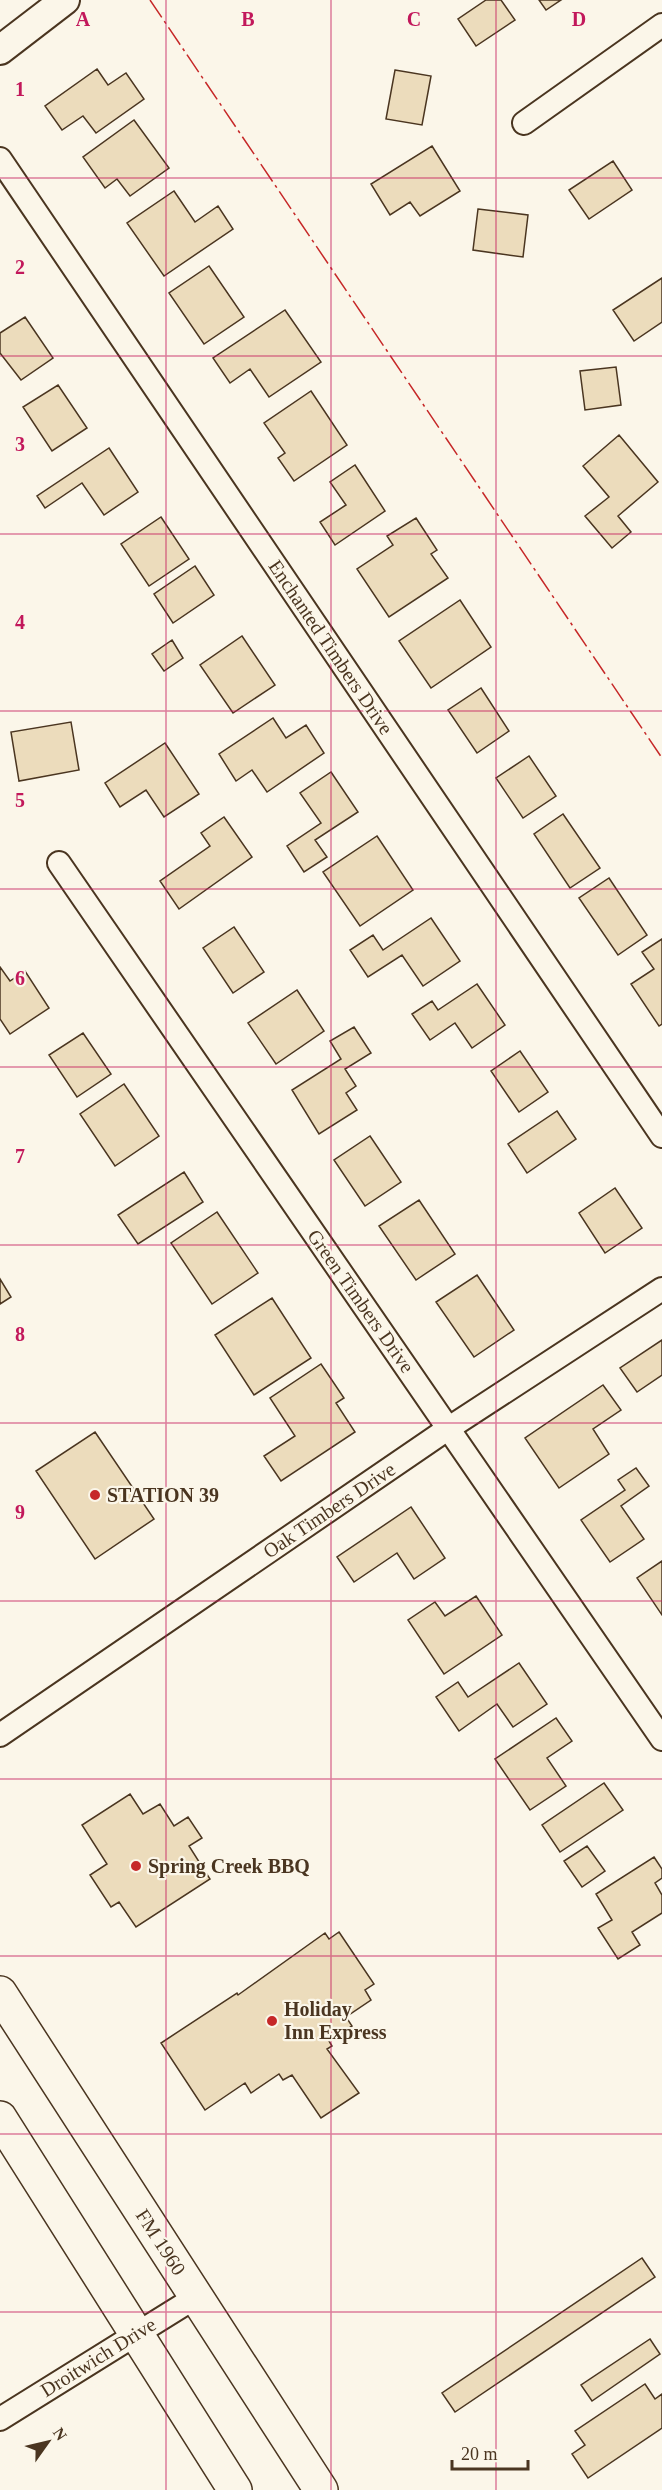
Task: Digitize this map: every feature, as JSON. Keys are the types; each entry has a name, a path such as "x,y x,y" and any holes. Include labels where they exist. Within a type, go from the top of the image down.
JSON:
{"main road":[{"name":"FM 1960","path":"0,1993 321,2490"},
{"path":"0,2118 235,2490"}],"street":[{"path":"0,50 65,0"},
{"path":"524,123 662,25"},
{"name":"Enchanted Timbers Drive","path":"0,159 662,1136"},
{"name":"Green Timbers Drive","path":"59,863 662,1739"},
{"name":"Oak Timbers Drive","path":"0,1735 449,1428 662,1289"},
{"name":"Droitwich Drive","path":"0,2419 196,2297"}],"building":[{"path":"486,0 501,0 515,20 476,46 458,19"},
{"path":"539,0 561,0 546,10"},
{"path":"97,69 108,85 126,73 144,99 96,133 83,116 62,130 45,106"},
{"path":"395,70 431,76 422,125 386,119"},
{"path":"134,120 169,168 130,196 117,179 105,188 83,157"},
{"path":"432,146 460,191 420,216 410,202 390,215 371,184"},
{"path":"613,161 632,190 589,219 569,190"},
{"path":"174,191 195,222 218,206 233,229 164,276 127,223"},
{"path":"478,209 528,215 523,257 473,250"},
{"path":"209,266 244,317 204,344 169,293"},
{"path":"662,278 662,322 634,341 613,310"},
{"path":"285,310 321,362 269,397 250,369 230,383 213,358"},
{"path":"25,317 53,358 21,380 0,353 0,333"},
{"path":"616,367 621,405 585,410 580,371"},
{"path":"58,385 87,428 52,451 23,407"},
{"path":"311,391 347,445 294,481 278,458 285,453 264,423"},
{"path":"619,435 658,482 618,516 631,532 612,548 585,516 609,497 583,466"},
{"path":"109,448 138,492 104,515 82,483 45,508 37,496"},
{"path":"355,465 385,511 335,545 320,522 346,505 330,482"},
{"path":"161,517 189,559 149,586 121,544"},
{"path":"416,518 437,550 431,554 448,578 389,617 357,569 393,545 387,536"},
{"path":"195,566 214,595 173,623 154,594"},
{"path":"460,600 491,647 431,688 399,641"},
{"path":"242,636 275,685 233,713 200,665"},
{"path":"172,640 183,658 164,671 152,654"},
{"path":"481,688 509,731 477,753 448,710"},
{"path":"273,718 286,738 306,725 324,753 267,792 252,770 236,781 219,754"},
{"path":"71,722 79,770 19,781 11,732"},
{"path":"165,743 199,794 164,817 146,790 120,807 105,783"},
{"path":"529,756 556,796 523,818 496,778"},
{"path":"331,772 358,812 315,840 327,857 304,872 287,846 321,823 300,793"},
{"path":"563,814 600,868 570,888 534,834"},
{"path":"224,817 252,857 179,909 160,881 210,846 201,833"},
{"path":"377,836 413,890 360,926 323,872"},
{"path":"609,878 647,935 618,955 579,898"},
{"path":"431,918 460,961 423,986 402,955 368,977 350,950 373,935 383,950"},
{"path":"234,927 264,972 233,993 203,948"},
{"path":"662,939 662,1024 659,1026 631,984 654,969 642,952"},
{"path":"0,967 10,981 25,971 49,1008 10,1034 0,1019"},
{"path":"477,984 505,1025 472,1048 455,1023 430,1040 412,1014 432,1001 438,1010"},
{"path":"297,990 324,1031 276,1064 248,1023"},
{"path":"354,1027 371,1053 345,1069 356,1086 346,1093 357,1110 319,1134 292,1090 341,1059 330,1041"},
{"path":"83,1033 111,1074 77,1097 49,1055"},
{"path":"520,1051 548,1092 519,1112 491,1071"},
{"path":"124,1084 159,1136 115,1166 80,1114"},
{"path":"557,1111 576,1139 527,1173 508,1144"},
{"path":"370,1136 401,1182 365,1206 334,1160"},
{"path":"184,1172 203,1202 138,1244 118,1215"},
{"path":"615,1188 642,1228 605,1253 579,1213"},
{"path":"419,1200 455,1254 416,1280 379,1226"},
{"path":"217,1212 258,1273 212,1304 171,1243"},
{"path":"477,1275 514,1330 474,1357 436,1302"},
{"path":"0,1279 11,1297 0,1304"},
{"path":"272,1298 311,1358 254,1395 215,1335"},
{"path":"662,1340 662,1375 637,1392 620,1368"},
{"path":"321,1364 344,1398 336,1403 355,1432 281,1481 264,1456 295,1436 270,1398"},
{"path":"603,1385 621,1410 593,1429 609,1454 559,1488 525,1438"},
{"name":"STATION 39","path":"95,1432 154,1519 95,1559 36,1471"},
{"path":"636,1468 649,1486 621,1506 644,1539 610,1562 581,1520 625,1490 618,1480"},
{"path":"411,1507 445,1558 414,1579 397,1553 354,1582 337,1557"},
{"path":"662,1561 662,1615 637,1578"},
{"path":"476,1596 502,1635 444,1674 408,1620 435,1602 445,1616"},
{"path":"519,1663 547,1704 513,1727 497,1704 459,1731 436,1697 458,1682 468,1697"},
{"path":"556,1718 572,1741 547,1758 566,1786 530,1810 495,1759"},
{"path":"604,1783 623,1810 560,1852 542,1825"},
{"path":"130,1794 143,1814 160,1804 174,1826 188,1817 202,1838 189,1846 210,1879 136,1927 119,1902 111,1907 90,1875 107,1864 82,1825"},
{"path":"587,1846 605,1871 582,1887 564,1861"},
{"path":"654,1857 662,1869 662,1878 655,1883 662,1895 662,1913 632,1932 640,1945 618,1959 598,1928 612,1920 596,1894"},
{"name":"Holiday Inn Express","path":"339,1932 374,1984 365,1990 371,2000 346,2017 352,2026 329,2041 332,2046 327,2049 359,2093 321,2118 292,2075 283,2080 279,2074 251,2093 245,2083 205,2110 161,2043 237,1993 238,1995 325,1933 329,1939"},
{"path":"642,2258 655,2277 455,2412 442,2393"},
{"path":"650,2339 660,2354 592,2401 581,2385"},
{"path":"645,2384 655,2399 662,2394 662,2428 588,2478 572,2454 585,2445 575,2431"}],"power":[{"path":"150,0 662,758"}],"place":[{"name":"STATION 39","path":"95,1495"},
{"name":"Spring Creek BBQ","path":"136,1866"},
{"name":"Holiday Inn Express","path":"272,2021"}]}
